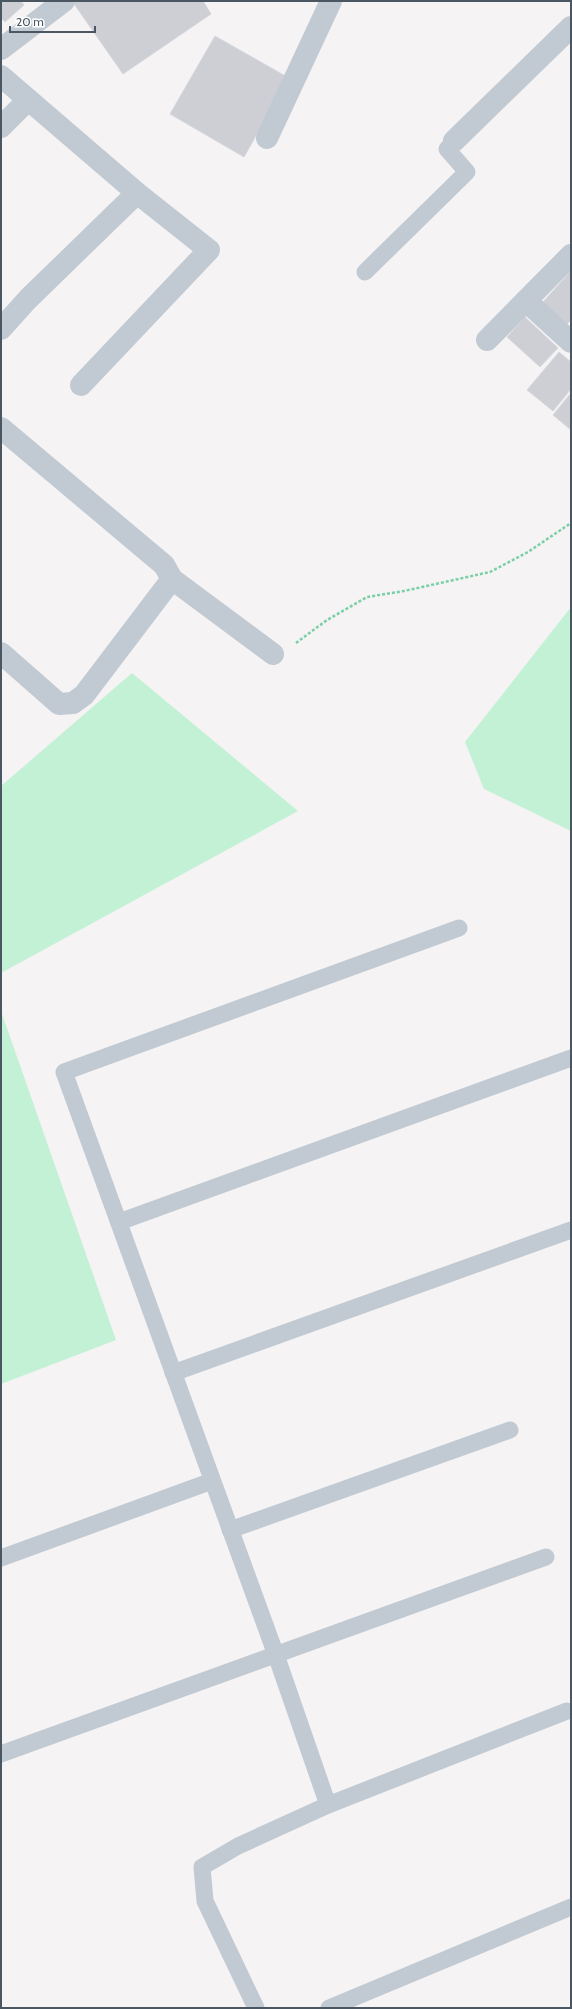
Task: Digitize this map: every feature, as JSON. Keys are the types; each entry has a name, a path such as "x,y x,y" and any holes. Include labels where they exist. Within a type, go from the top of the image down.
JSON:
{"street":[{"path":"1,49 64,1"},
{"path":"267,138 331,1"},
{"path":"454,141 571,28"},
{"path":"1,76 137,193 209,250 81,385"},
{"path":"1,127 28,100"},
{"path":"1,328 28,299 137,193"},
{"path":"487,340 571,255"},
{"path":"526,301 571,342"},
{"path":"1,428 164,565 172,579 273,654"},
{"path":"1,653 59,704 73,703 84,695 172,579"}],"lane":[{"path":"365,272 467,172 447,149 454,141"},
{"path":"328,1805 276,1654 64,1072 459,928"},
{"path":"118,1222 571,1058"},
{"path":"173,1373 571,1230"},
{"path":"230,1530 510,1430"},
{"path":"1,1558 212,1481"},
{"path":"1,1754 546,1557"},
{"path":"256,2008 205,1901 202,1867 238,1846 328,1805 567,1711"},
{"path":"329,2008 571,1907"}],"path":[{"path":"273,654 291,647 327,620 367,598 490,572 528,552 571,523"}],"green space":[{"path":"571,607 571,831 484,789 465,742"},
{"path":"132,673 298,811 1,973 1,786"},
{"path":"1,1011 116,1340 1,1384"}],"building":[{"path":"1,1 21,1 24,5 5,22 1,18"},
{"path":"72,1 203,1 211,14 123,74"},
{"path":"215,36 289,78 244,157 170,114"},
{"path":"571,271 571,320 566,325 542,303"},
{"path":"525,317 558,348 540,367 507,337"},
{"path":"559,352 571,362 571,389 553,411 527,390"},
{"path":"571,393 571,430 553,415"}]}
